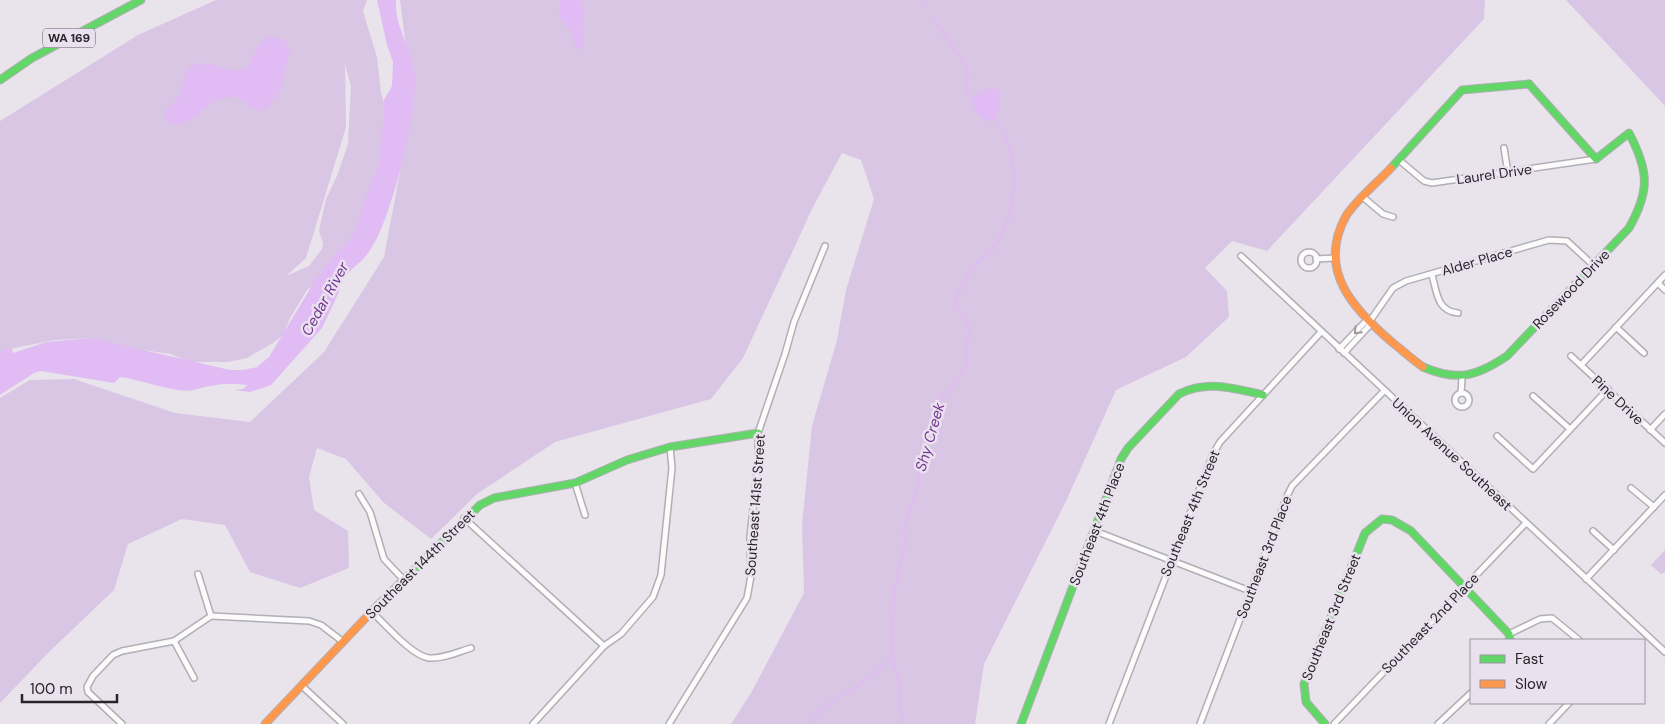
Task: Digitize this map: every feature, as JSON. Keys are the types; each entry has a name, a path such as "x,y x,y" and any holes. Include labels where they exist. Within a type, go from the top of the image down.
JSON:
{"street":[{"name":"WA 169","path":"0,80 32,58 141,0"},
{"path":"1461,393 1462,378 1435,373 1422,367 1347,298 1338,280 1334,258 1342,225 1462,90 1528,84 1596,159"},
{"name":"Rosewood Drive","path":"1462,378 1492,366 1507,356 1630,228 1641,210 1646,194 1645,173 1640,153 1629,134 1596,159"},
{"path":"1504,148 1508,173"},
{"name":"Laurel Drive","path":"1399,160 1424,181 1432,183 1596,159"},
{"path":"1364,198 1383,214 1393,217"},
{"name":"Alder Place","path":"1341,351 1369,326 1370,321 1393,288 1406,281 1558,239 1567,242 1593,265"},
{"name":"Southeast 141st Street","path":"669,724 747,598 751,576 750,537 758,464 758,433 794,322 825,246"},
{"name":"Union Avenue Southeast","path":"1241,256 1665,652"},
{"path":"1316,259 1334,258"},
{"path":"1432,275 1442,307 1448,312 1458,313"},
{"path":"1581,365 1665,275"},
{"path":"1658,283 1665,290"},
{"path":"1616,327 1644,353"},
{"name":"Southeast 4th Street","path":"1109,724 1171,559 1220,442 1321,332"},
{"name":"Pine Drive","path":"1572,356 1665,444"},
{"name":"Southeast 4th Place","path":"1021,724 1122,459 1128,448 1179,394 1196,385 1232,388 1263,395"},
{"path":"1497,436 1533,469 1608,389"},
{"name":"Southeast 3rd Place","path":"1200,724 1292,486 1384,391"},
{"path":"1533,396 1570,429"},
{"path":"1650,430 1665,414"},
{"name":"Southeast 144th Street","path":"265,724 342,641 464,518 480,505 494,498 575,483 627,460 670,447 758,433"},
{"path":"532,724 604,646 621,634 653,597 661,574 672,468 670,447"},
{"path":"575,483 584,515"},
{"path":"1632,488 1654,507"},
{"path":"359,494 370,512 384,559 403,579"},
{"path":"1586,579 1665,495"},
{"path":"464,518 604,646"},
{"name":"Southeast 3rd Street","path":"1325,724 1309,709 1303,693 1304,684 1365,533 1372,523 1380,519 1399,522 1411,531 1465,586"},
{"name":"Southeast 2nd Place","path":"1334,724 1526,523"},
{"path":"1095,531 1250,591"},
{"path":"1593,531 1614,550"},
{"path":"198,574 211,616"},
{"path":"1465,586 1509,637 1540,619 1552,618 1578,639"},
{"path":"372,612 418,655 430,658 471,648"},
{"path":"122,724 88,692 87,687 93,676 113,655 122,651 174,641 211,616 309,621 320,625 342,641"},
{"path":"174,641 194,678"},
{"path":"302,686 343,724"},
{"path":"1438,724 1470,695"},
{"path":"1549,724 1568,704"}],"shaded area":[{"path":"216,0 367,0 363,11 377,57 381,93 388,116 369,219 318,282 307,290 290,318 283,335 247,358 228,362 189,362 171,354 128,348 91,338 54,340 0,351 0,121 138,35","holes":["345,64 351,86 348,144 337,176 326,199 319,231 323,243 322,249 309,266 286,276 306,258 346,127"]},
{"path":"400,0 1485,0 1484,19 1267,251 1232,241 1205,268 1227,291 1229,317 1186,357 1116,390 1066,501 984,664 975,724 731,724 751,693 804,593 802,524 812,426 837,340 846,290 874,199 861,160 842,153 814,205 743,358 711,399 555,442 477,494 431,539 383,502 346,459 317,448 309,477 314,510 348,531 349,568 300,588 250,572 225,525 182,519 128,544 114,590 49,652 0,703 0,398 30,380 74,379 175,413 250,422 324,352 384,257 413,103"},
{"path":"1566,0 1665,0 1665,106"},
{"path":"1665,550 1665,572 1661,574 1651,565"}],"water":[{"name":"Cedar River","path":"377,0 396,0 398,20 414,67 414,95 401,168 378,237 369,252 340,282 339,292 322,328 271,385 250,392 234,390 243,389 248,385 233,384 221,384 187,391 120,377 114,383 41,371 34,373 0,395 0,351 12,348 13,353 46,342 91,338 230,370 257,367 269,357 316,279 336,253 347,243 358,226 362,206 378,167 384,118 384,100 392,86 393,62 387,45"},
{"path":"560,0 581,0 585,15 582,25 584,48 576,49 572,34 559,16"},
{"path":"269,37 284,40 290,50 280,90 267,108 259,111 253,109 236,96 215,101 187,122 173,124 165,121 165,111 179,96 186,73 191,67 197,64 210,64 232,70 245,69 259,45"},
{"path":"993,88 999,92 1000,104 997,116 991,122 983,119 978,114 972,99 982,90"}],"waterway":[{"name":"Shy Creek","path":"920,0 925,7"},
{"name":"Shy Creek","path":"931,16 968,69 967,95 974,101"},
{"name":"Shy Creek","path":"810,724 820,710 860,684 891,660 894,592 905,544 904,529 918,487 920,461 942,396 952,388 968,361 965,353 970,328 954,302 973,268 997,243 1010,213 1014,180 1013,163 1003,132 994,118"},
{"path":"891,660 899,683 901,712 904,724"}],"traffic: fast":[{"path":"0,80 32,58 141,0"},
{"path":"1423,367 1435,372 1467,375 1486,368 1507,356 1629,228 1641,203 1644,192 1643,170 1636,146 1629,133 1596,159 1529,84"},
{"path":"1391,168 1462,90 1529,84"},
{"path":"1021,724 1121,459 1128,448 1179,394 1189,390 1210,386 1263,395"},
{"path":"377,606 480,505 494,498 575,483 627,460 670,447 758,433"},
{"path":"1325,724 1306,702 1304,684 1365,533 1382,519 1392,520 1411,531 1509,634 1510,639"}],"traffic: slow":[{"path":"1391,168 1361,197 1346,216 1338,236 1335,254 1337,271 1353,303 1365,317 1423,367"},
{"path":"265,724 377,606"}]}
